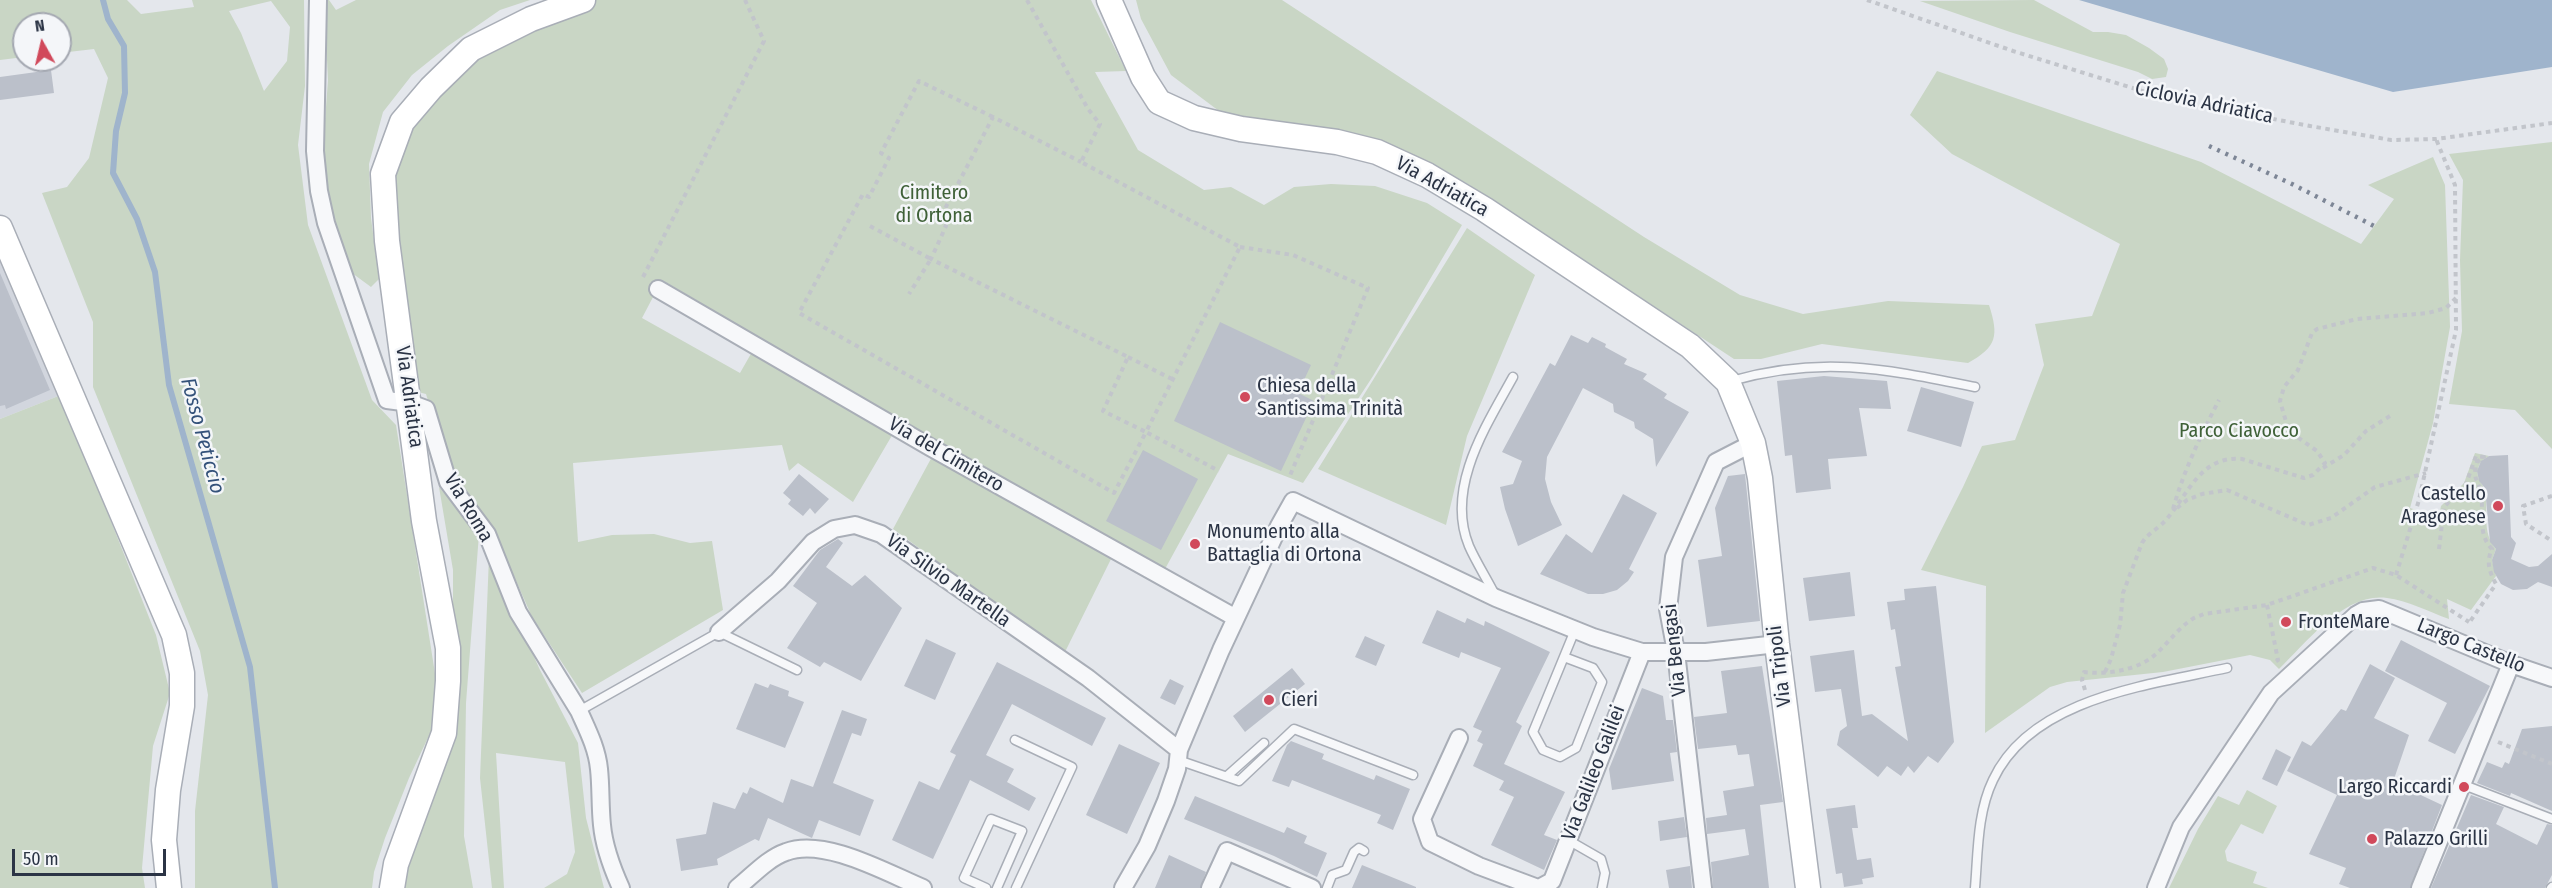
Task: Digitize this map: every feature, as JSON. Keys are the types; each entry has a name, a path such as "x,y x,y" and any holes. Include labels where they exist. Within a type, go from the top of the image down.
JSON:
{"main road":[{"name":"Via Adriatica","path":"392,888 396,864 444,733 448,648 424,522 387,241 383,174 402,122 431,88 471,50 531,19 583,0"},
{"name":"Via Adriatica","path":"1109,0 1143,77 1159,102 1194,118 1240,129 1337,142 1377,152 1427,175 1690,346 1728,382 1753,443"},
{"path":"0,228 174,635 182,673 182,706 166,810 164,840 169,888"},
{"name":"Via Tripoli","path":"1753,443 1760,478 1777,644 1808,888"}],"street":[{"name":"Via Roma","path":"318,0 315,151 319,191 326,223 387,400 410,403 426,409 448,482 487,534 518,612 579,711 595,748 599,768 602,826 610,863 621,888"},
{"name":"Via del Cimitero","path":"658,289 930,447 1236,618"},
{"name":"Via Bengasi","path":"1703,888 1676,652 1668,609 1674,557 1716,462 1753,443"},
{"path":"1123,888 1151,837 1166,801 1178,755 1236,618 1293,501 1496,598 1575,630 1641,652 1706,652 1777,644"},
{"name":"Via Silvio Martella","path":"719,632 778,581 813,542 834,529 855,525 881,534 1082,673 1178,755"},
{"name":"Largo Castello","path":"2156,888 2181,827 2271,693 2363,611 2379,609 2511,664 2552,678"},
{"name":"Via Galileo Galilei","path":"1459,738 1422,819 1427,838 1430,842 1479,866 1539,888 1552,881 1641,652"},
{"path":"2420,888 2464,785 2511,664"},
{"path":"737,888 786,852 811,849 834,852 923,888"},
{"path":"1210,888 1227,851 1312,888"}],"lane":[{"path":"1728,382 1761,373 1811,366 1848,366 1976,387"},
{"path":"1496,598 1469,545 1462,514 1466,476 1483,432 1513,377"},
{"path":"1564,657 1593,668 1602,682 1576,748 1560,757 1543,750 1533,732 1575,630"},
{"path":"579,711 719,632 797,670"},
{"path":"1975,888 1980,830 1986,799 2005,758 2029,735 2055,718 2089,702 2129,689 2227,668"},
{"path":"1178,755 1239,781 1294,729 1413,775"},
{"path":"1015,740 1072,767 1016,888"},
{"path":"1227,776 1263,743"},
{"path":"2464,785 2552,819"},
{"path":"986,888 964,878 991,819 1022,831 997,888"},
{"path":"1568,840 1601,859 1605,873 1602,888"},
{"path":"1327,888 1332,875 1346,870 1354,852 1359,848 1364,851"}],"path":[{"path":"658,289 642,280 764,41 745,0"},
{"path":"1027,0 1088,109 1100,124 1081,162"},
{"name":"Ciclovia Adriatica","path":"1867,0 2013,51 2168,99 2391,140 2436,139 2552,123"},
{"path":"1240,246 1114,493 799,313 863,194 869,197 889,158 881,153 919,81 1081,162 1240,246 1293,255 1368,288 1290,478"},
{"path":"909,294 931,259 946,226 938,222 993,117"},
{"path":"2396,575 2426,474 2456,330 2455,185 2436,139"},
{"path":"870,226 1172,380"},
{"path":"2322,468 2325,463 2322,456 2301,442 2287,425 2280,401 2284,387 2298,370 2312,333 2317,329 2357,319 2428,313 2446,308 2456,298"},
{"path":"1128,357 1103,411 1219,471"},
{"path":"2172,513 2180,482 2194,448 2219,399"},
{"path":"2172,513 2199,474 2208,466 2221,460 2242,459 2304,478 2344,455 2366,431 2390,416"},
{"path":"2089,702 2082,680 2084,672 2105,672 2143,664 2156,655 2187,622 2194,618 2204,614 2267,605 2373,568 2396,575 2469,621 2496,584 2488,565 2487,558 2492,549 2484,535 2481,491 2474,479 2477,462 2484,457 2476,456 2466,484 2444,507 2439,549"},
{"path":"2105,672 2120,625 2123,594 2142,543 2187,500 2202,494 2227,490 2308,525 2319,523 2345,510 2375,487 2408,476 2426,474"},
{"path":"2552,496 2523,506 2526,524 2552,542"},
{"path":"2267,605 2277,660 2273,664"},
{"path":"2483,736 2552,764"}],"shaded area":[{"path":"0,252 61,395 0,419"}],"green space":[{"path":"0,0 127,0 141,14 194,7 192,0 304,0 305,86 298,145 308,225 372,400 396,425 436,680 434,725 409,778 385,838 374,872 372,888 195,888 195,811 208,695 200,651 93,387 93,322 42,193 67,187 89,158 108,78 94,49 72,52 72,12 12,12 12,58 0,60","holes":["271,1 290,27 287,61 264,91 241,33 229,11"]},
{"path":"324,0 329,0 336,10 356,0 530,0 500,10 448,46 412,75 383,112 369,164 371,218 379,279 371,287 352,273 341,252 326,181 324,134 328,80"},
{"name":"Cimitero di Ortona","path":"595,0 1091,0 1126,71 1095,72 1138,150 1204,190 1231,187 1264,205 1294,187 1331,184 1375,186 1427,203 1462,225 1373,376 1303,483 1228,454 1165,569 1060,514 662,280 642,318 740,373 752,352 894,432 853,502 798,463 789,471 782,445 573,463 578,542 612,535 654,534 690,543 712,541 723,610 582,693 532,617 498,540 451,476 426,394 414,391 388,177 406,125 472,56"},
{"path":"1136,0 1282,0 1644,237 1740,295 1803,314 1888,301 1989,305 1994,325 1993,340 1985,352 1968,363 1822,344 1761,359 1734,359 1468,184 1417,158 1219,111 1171,75 1141,19"},
{"path":"2034,0 2093,32 2126,35 2149,48 2164,59 2168,69 2166,77 2152,79 2138,72 1920,1"},
{"name":"Parco Ciavocco","path":"1937,71 2201,162 2361,244 2394,199 2368,185 2433,157 2445,185 2450,327 2433,423 2410,508 2439,517 2441,506 2464,483 2475,453 2489,456 2480,463 2478,473 2485,491 2487,528 2491,542 2496,549 2492,560 2496,576 2471,610 2447,599 2449,619 2402,601 2371,598 2356,603 2328,621 2279,669 2270,660 2250,655 2163,672 2067,682 2050,687 1985,733 1986,586 1921,570 1982,446 2015,440 2044,365 2035,324 2092,316 2120,244 1952,154 1910,115"},
{"path":"2552,142 2552,449 2515,410 2449,404 2462,331 2460,260 2463,180 2449,154"},
{"path":"1467,228 1535,275 1467,436 1446,525 1318,469"},
{"path":"61,395 156,635 170,693 153,746 142,868 145,888 0,888 0,419"},
{"path":"934,453 1112,557 1064,654 893,529"},
{"path":"439,487 479,534 466,703 464,836 473,888 400,888 453,669 453,570"},
{"path":"489,557 540,670 578,743 586,818 604,888 544,888 567,874 575,852 565,762 496,753 504,888 492,888 480,778"},
{"path":"2247,790 2277,806 2263,834 2241,824 2225,851 2227,861 2257,872 2253,883 2268,888 2169,888 2198,829 2218,796 2239,805"}],"water":[{"path":"2079,0 2552,0 2552,67 2393,92"}],"building":[{"path":"51,72 54,93 0,100 0,77"},
{"path":"0,273 50,390 6,409 5,405 0,406"},
{"name":"Chiesa della Santissima Trinità","path":"1220,322 1311,365 1298,393 1314,401 1281,471 1174,421"},
{"path":"1571,335 1588,343 1592,337 1606,344 1605,347 1627,359 1624,364 1647,374 1643,379 1667,394 1664,398 1689,412 1656,467 1653,439 1635,428 1634,422 1614,412 1613,404 1583,388 1547,457 1545,479 1551,502 1562,525 1518,546 1500,487 1513,484 1522,461 1502,452 1550,363 1555,366"},
{"path":"1824,376 1887,381 1891,409 1859,408 1867,456 1828,459 1831,489 1796,493 1792,455 1785,456 1777,381"},
{"path":"1921,387 1974,402 1961,447 1907,431"},
{"path":"1143,450 1198,479 1161,550 1106,521"},
{"name":"Castello Aragonese","path":"2508,455 2511,537 2516,543 2511,559 2529,567 2538,566 2552,554 2552,587 2538,582 2527,589 2513,590 2501,584 2494,572 2492,560 2496,549 2490,542 2485,488 2479,481 2477,471 2481,461 2489,456"},
{"path":"799,474 829,499 815,514 810,508 803,516 788,504 791,500 783,493"},
{"path":"1745,474 1760,621 1707,627 1698,560 1722,556 1715,508 1728,476"},
{"path":"1623,494 1657,513 1629,569 1634,572 1628,581 1617,590 1603,594 1588,594 1540,574 1566,534 1592,553"},
{"path":"838,539 843,543 826,567 852,586 865,575 902,608 861,681 824,662 820,667 787,648 817,603 793,586 820,550"},
{"path":"1850,572 1855,616 1809,621 1803,578"},
{"path":"1936,586 1954,742 1938,763 1928,756 1914,773 1908,766 1901,776 1887,766 1878,777 1837,745 1840,731 1847,726 1841,689 1815,692 1810,656 1854,650 1862,716 1872,714 1908,741 1895,667 1901,666 1895,629 1891,630 1887,602 1905,600 1904,589"},
{"path":"1437,610 1465,623 1467,618 1484,626 1485,621 1550,652 1516,722 1522,726 1504,764 1565,792 1544,835 1557,840 1544,870 1491,845 1514,797 1499,790 1504,781 1473,766 1483,744 1477,741 1482,731 1473,727 1501,668 1461,652 1459,658 1422,643"},
{"path":"1365,636 1385,645 1376,666 1355,657"},
{"path":"926,639 956,653 935,700 904,686"},
{"path":"2401,640 2490,686 2455,754 2428,741 2447,703 2385,671"},
{"path":"997,662 1106,718 1092,746 1012,704 986,755 1014,769 1007,782 1036,798 1029,811 970,780 933,859 892,840 919,781 939,790 956,755 950,752"},
{"path":"2370,664 2395,678 2374,718 2409,735 2393,782 2442,805 2410,888 2350,888 2339,884 2346,868 2309,854 2337,795 2287,771 2302,741 2311,746 2341,709 2346,711"},
{"path":"1762,666 1783,802 1760,805 1769,888 1713,888 1711,862 1749,855 1745,829 1707,834 1706,818 1727,815 1723,791 1754,786 1749,754 1738,755 1736,745 1698,749 1694,717 1727,713 1721,671"},
{"name":"Cieri","path":"1292,668 1305,684 1245,732 1233,716"},
{"path":"1170,679 1184,686 1175,705 1160,698"},
{"path":"755,683 768,688 770,684 789,691 788,696 804,702 785,748 736,729"},
{"path":"1642,688 1663,696 1666,720 1673,720 1677,752 1670,753 1674,781 1612,790 1609,769"},
{"path":"842,710 867,719 861,736 852,733 833,783 874,800 860,836 819,820 812,838 768,818 759,841 755,839 717,859 718,865 681,871 676,839 706,834 713,802 735,809 743,792 747,794 750,787 783,803 791,779 813,787"},
{"path":"2552,726 2552,811 2511,793 2510,796 2477,783 2487,762 2502,768 2505,762 2509,764 2522,729"},
{"path":"1291,741 1324,754 1322,759 1374,780 1376,775 1410,789 1393,830 1377,823 1381,815 1292,780 1289,787 1272,781 1287,745"},
{"path":"1119,744 1160,763 1127,834 1086,815"},
{"path":"2276,749 2291,757 2277,786 2262,779"},
{"path":"2471,795 2504,807 2496,824 2537,845 2547,824 2552,825 2552,875 2545,888 2431,888"},
{"path":"1195,796 1284,833 1287,827 1307,836 1304,843 1327,853 1317,877 1274,856 1184,819"},
{"path":"1855,805 1858,828 1852,828 1857,860 1871,858 1874,877 1862,879 1863,884 1844,887 1842,873 1836,874 1826,809"},
{"path":"1684,817 1687,837 1660,841 1658,821"},
{"path":"1169,855 1206,872 1200,888 1155,888"},
{"path":"1362,865 1416,887 1416,888 1352,888"},
{"path":"1690,866 1692,888 1669,888 1666,870"}],"waterway":[{"name":"Fosso Peticcio","path":"103,0 108,19 124,46 125,93 116,131 113,173 137,219 155,272 169,385 250,667 275,888"}],"railway":[{"path":"2209,146 2292,184 2374,226"}],"place":[{"name":"Chiesa della Santissima Trinità","path":"1245,397"},
{"name":"Castello Aragonese","path":"2498,506"},
{"name":"Monumento alla Battaglia di Ortona","path":"1195,544"},
{"name":"FronteMare","path":"2286,622"},
{"name":"Cieri","path":"1269,700"},
{"name":"Largo Riccardi","path":"2464,787"},
{"name":"Palazzo Grilli","path":"2372,839"}]}
